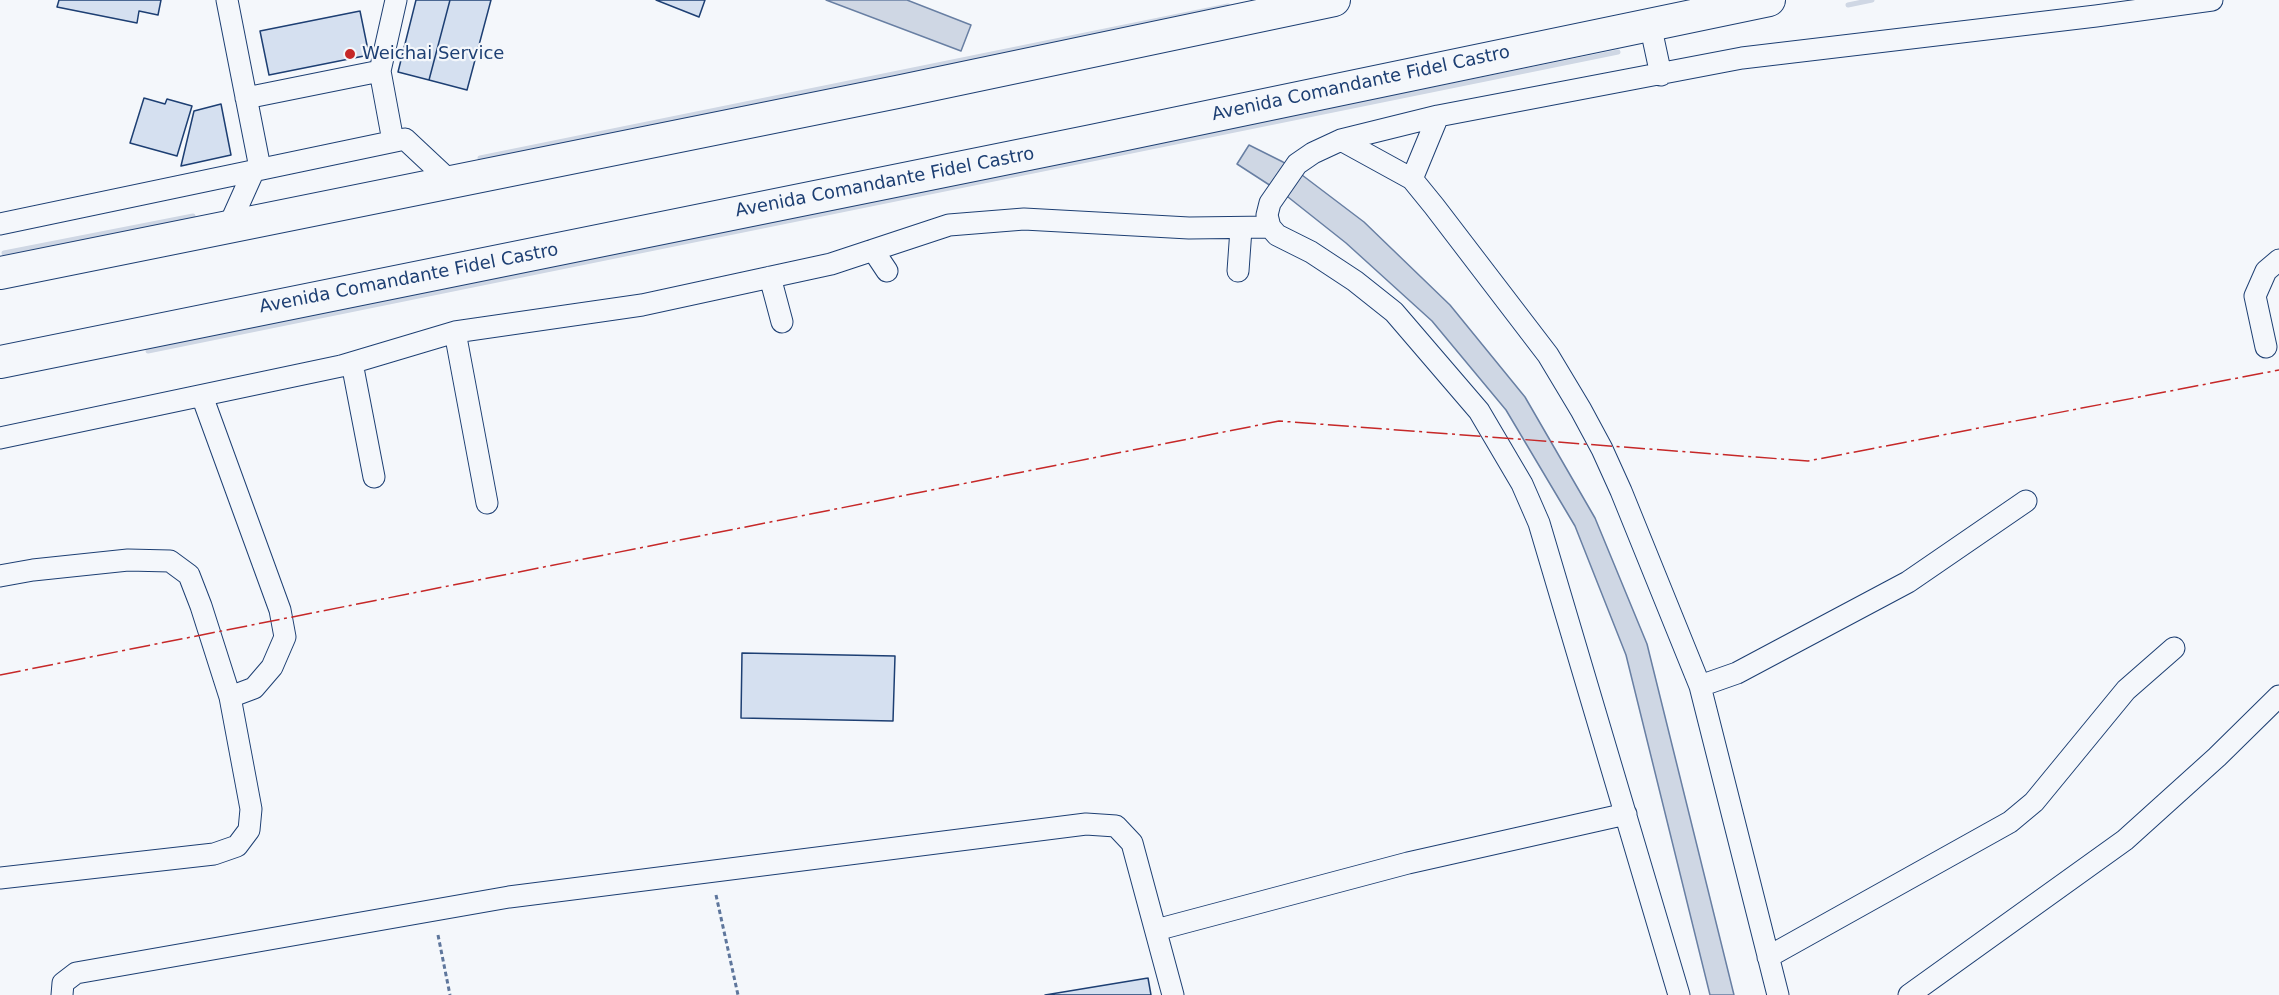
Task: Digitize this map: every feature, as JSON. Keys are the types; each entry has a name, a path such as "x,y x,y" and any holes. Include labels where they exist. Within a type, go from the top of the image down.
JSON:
{"highway":[{"path":"4,268 228,228 452,183 1334,0"},
{"name":"Avenida Comandante Fidel Castro","path":"0,362 1080,143 1770,0"}],"street":[{"path":"227,0 257,169 228,228"},
{"path":"393,141 380,71 396,0"},
{"path":"1679,995 1539,523 1522,484 1479,411 1394,312 1311,252 1277,235 1270,227 1268,215 1270,203 1297,164 1313,153 1341,140 1438,117 1742,58 2212,0"},
{"path":"1650,24 1661,75"},
{"path":"246,98 380,71"},
{"path":"1412,179 1438,117"},
{"path":"0,224 405,139 452,183"},
{"path":"1341,140 1412,179 1548,355 1581,410 1621,491 1700,686 1778,995"},
{"path":"0,438 352,363 455,332 642,305 831,264 949,225 1024,219 1189,228 1270,227"},
{"path":"1238,271 1241,229"},
{"path":"873,250 887,271"},
{"path":"2266,347 2255,296 2266,271 2279,260"},
{"path":"770,277 782,322"},
{"path":"455,332 487,503"},
{"path":"352,363 374,477"},
{"path":"202,396 280,610 285,637 272,667 254,688 230,697"},
{"path":"1700,686 1737,673 1908,582 2026,501"},
{"path":"0,576 33,570 128,560 170,561 189,575 230,697 251,808 249,830 237,846 214,854 0,878"},
{"path":"1768,957 2010,822 2034,801 2126,690 2174,648"},
{"path":"1909,995 2125,840 2217,757 2279,696"},
{"path":"1156,930 1408,863 1626,814"},
{"path":"62,995 63,983 76,973 509,897 1086,824 1116,826 1132,843 1173,995"}],"path":[{"path":"716,895 738,995"},
{"path":"438,935 450,995"}],"shaded area":[{"path":"826,0 907,0 971,25 961,51"},
{"path":"1249,145 1283,162 1364,222 1450,305 1525,397 1595,518 1647,644 1734,995 1710,995 1626,655 1575,526 1506,410 1432,321 1346,243 1288,197 1237,164"}],"building":[{"path":"59,0 161,0 158,15 139,11 137,23 57,7"},
{"path":"416,0 450,0 429,80 398,72"},
{"path":"450,0 491,0 467,90 429,80"},
{"path":"656,0 705,0 699,17"},
{"path":"360,11 369,55 269,75 260,31"},
{"path":"144,98 165,104 167,99 192,106 177,156 130,143"},
{"path":"221,104 231,155 181,166 194,111"},
{"path":"742,653 895,656 893,721 741,718"},
{"path":"1148,978 1151,995 1045,995"}],"waterway":[{"path":"1848,5 1872,0"},
{"path":"480,158 1228,6"},
{"path":"148,351 1618,52"},
{"path":"4,253 193,216"}],"power":[{"path":"0,675 1279,421 1808,461 2279,370"}],"place":[{"name":"Weichai Service","path":"350,54"}]}
